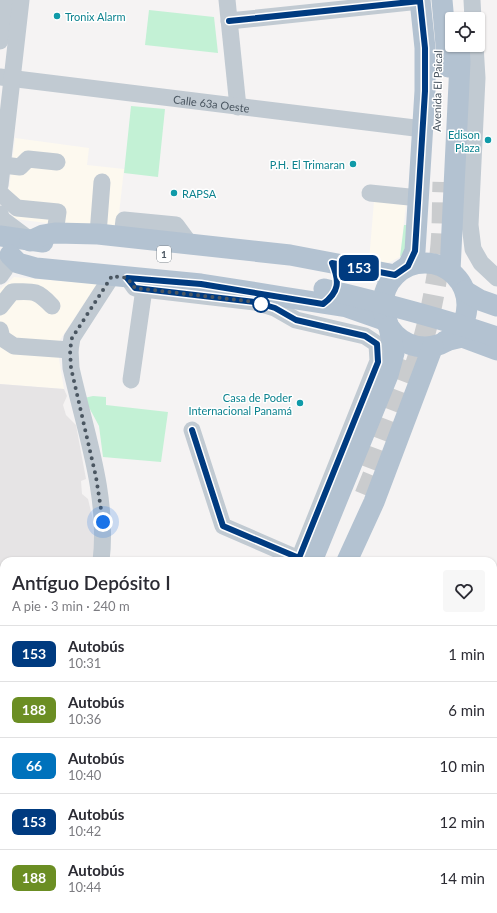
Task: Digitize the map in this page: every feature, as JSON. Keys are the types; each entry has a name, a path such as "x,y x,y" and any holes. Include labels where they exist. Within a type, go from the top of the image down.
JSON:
{"main road":[{"name":"Avenida El Paical","path":"425,0 439,52 438,182 448,81 446,36 442,0"},
{"path":"307,557 388,375 394,353 383,304 387,287 401,271 415,251 425,91 425,0"},
{"path":"456,0 457,12"},
{"path":"450,271 459,52"},
{"path":"30,241 43,234 98,234 290,254 327,283 347,307 388,324 398,336 408,343 420,346 439,344 462,337 497,350"},
{"name":"1","path":"0,236 30,241 280,267 396,306 453,322 497,337"},
{"path":"5,255 18,263 36,268 128,281 201,284 327,283 401,271 418,263 440,265 450,271 459,280 465,292 467,306 464,320 457,332 439,344 350,557"},
{"name":"1","path":"5,255 327,283 429,301 497,322"},
{"path":"465,292 480,300 497,306"},
{"path":"327,557 360,493 335,557"}],"street":[{"path":"0,41 5,0"},
{"path":"0,185 3,165 6,78 21,0"},
{"path":"227,0 238,106"},
{"path":"229,21 425,0"},
{"path":"472,0 473,12"},
{"path":"475,52 477,78 470,225 473,249 482,263 497,278"},
{"name":"Calle 63a Oeste","path":"6,78 423,129"},
{"path":"3,165 20,167 28,159 57,162"},
{"path":"98,234 102,182"},
{"path":"0,193 17,208 58,212 56,233"},
{"path":"370,193 419,198"},
{"path":"0,214 2,219 30,241"},
{"path":"0,276 5,269 5,255"},
{"path":"101,557 104,536 101,509 96,477 71,368 70,350 72,338 128,281"},
{"path":"128,281 131,380"},
{"path":"128,281 255,302 275,308 296,320 365,336 377,344 378,362 307,557"},
{"path":"0,308 12,292 26,291 41,294 52,306"},
{"path":"0,330 2,338 14,346 70,350"},
{"path":"192,430 223,526 299,557"}],"shaded area":[{"path":"15,138 89,148 87,165 124,169 117,232 15,219 7,206"},
{"path":"374,201 406,205 400,257 383,264 369,261"},
{"path":"14,277 97,284 60,340 59,359 64,389 0,384 0,289"},
{"path":"0,384 64,389 67,396 63,405 66,415 76,425 86,479 81,481 82,494 88,499 94,524 95,557 0,557"}],"green space":[{"path":"149,10 214,17 218,53 145,45"},
{"path":"131,106 165,109 158,177 124,173"},
{"path":"404,225 409,225 406,250 400,257"},
{"path":"93,396 106,397 106,405 168,412 161,462 103,457 99,426 84,398"}],"tunnel":[{"path":"412,375 425,333 437,276 441,242 443,182"},
{"path":"366,467 409,354"},
{"path":"365,495 382,453"}],"bus line":[{"name":"153","path":"229,21 420,1 425,48 425,91 415,251 408,266 395,275 332,263 336,271 337,287 332,297 323,304 201,284 127,278 135,288 255,302 275,308 296,320 365,336 377,344 378,362 346,445 299,557"},
{"name":"153","path":"192,430 223,526 297,557"}],"place":[{"name":"Tronix Alarm","path":"57,16"},
{"name":"Edison Plaza","path":"488,140"},
{"name":"P.H. El Trimaran","path":"353,164"},
{"name":"RAPSA","path":"174,193"},
{"name":"Casa de Poder Internacional Panamá","path":"300,403"}],"route":[{"path":"103,522 96,477 71,368 70,350 72,338 83,319 100,297 112,276 127,278 135,288 255,302 265,305 261,304"}]}
